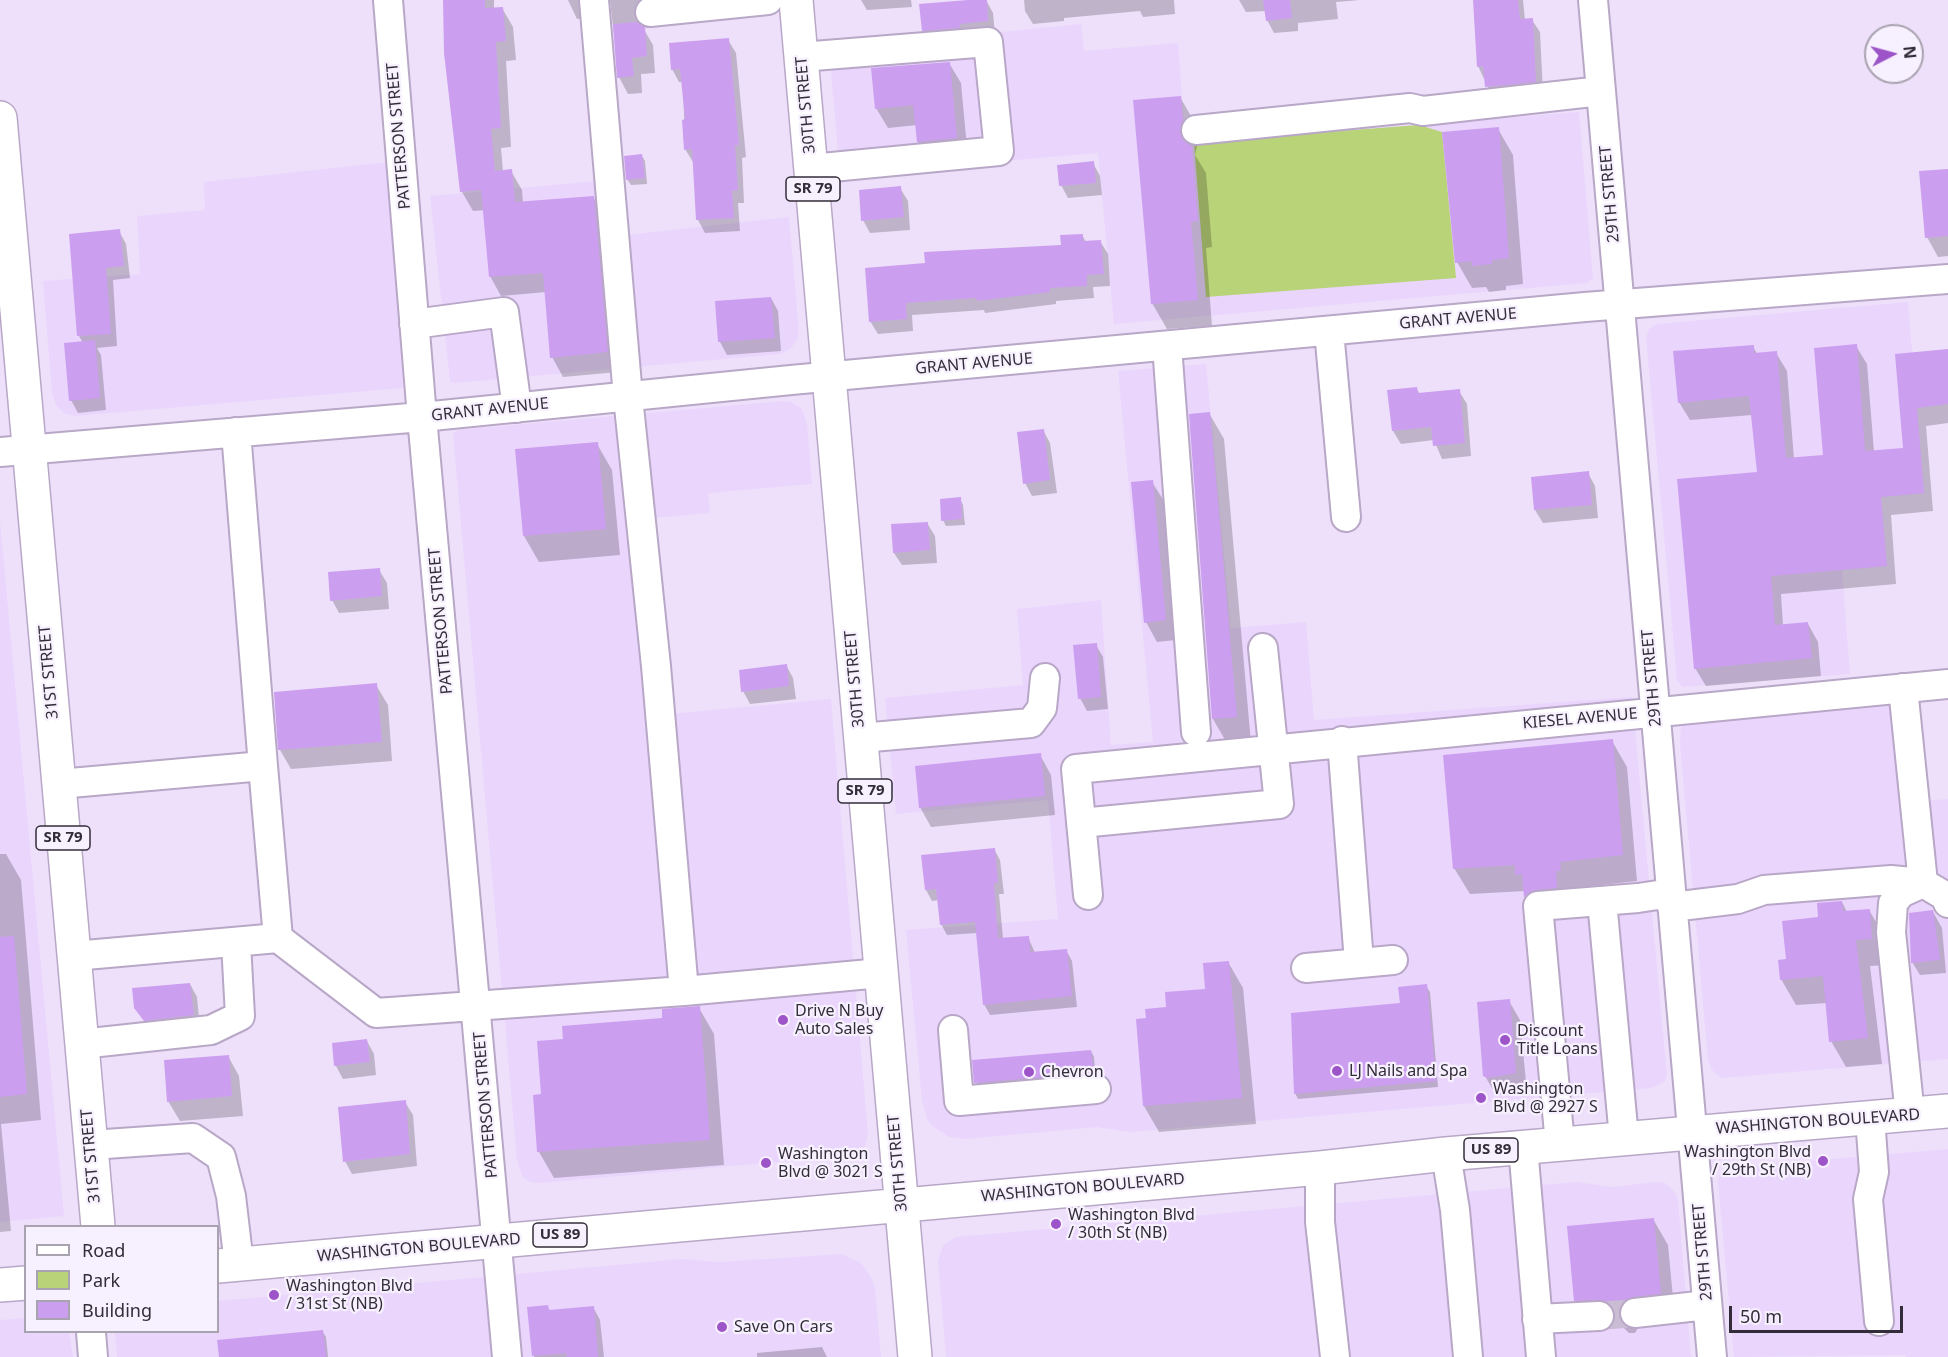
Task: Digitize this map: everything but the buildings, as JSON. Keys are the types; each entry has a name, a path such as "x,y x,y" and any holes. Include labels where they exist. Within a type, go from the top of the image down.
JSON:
{"main road":[{"name":"30TH STREET","path":"796,0 915,1357"},
{"name":"31ST STREET","path":"0,117 15,451 59,784 98,1225"},
{"name":"WASHINGTON BOULEVARD","path":"228,1265 1320,1168 1523,1147 1948,1111"},
{"path":"0,1285 24,1283"}],"street":[{"name":"PATTERSON STREET","path":"388,0 422,417 499,1241 507,1357"},
{"path":"594,0 628,397 656,666 684,991"},
{"path":"650,12 768,0"},
{"name":"29TH STREET","path":"1593,0 1712,1357"},
{"path":"801,57 988,42 999,151 811,169"},
{"path":"1196,130 1410,108 1424,111 1601,91"},
{"name":"GRANT AVENUE","path":"15,451 422,417 1620,304 1948,279"},
{"path":"414,324 504,312 517,408"},
{"path":"1329,331 1346,517"},
{"path":"1167,346 1196,732"},
{"path":"236,432 278,938"},
{"path":"1088,895 1081,823 1279,804 1263,648"},
{"path":"861,738 1031,723 1042,708 1045,678"},
{"name":"KIESEL AVENUE","path":"1081,823 1076,769 1330,742 1948,684"},
{"path":"1903,688 1923,883"},
{"path":"1330,742 1359,963"},
{"path":"59,784 262,766"},
{"path":"1560,1144 1538,906 1602,901 1738,899 1764,890 1891,880 1923,883 1945,896 1948,903"},
{"path":"1910,1115 1893,955 1893,903 1901,893 1923,883"},
{"path":"1602,901 1624,1138"},
{"path":"74,956 278,938 376,1013 477,1005 515,1005 881,973"},
{"path":"81,1044 211,1030 240,1016 236,943"},
{"path":"1306,968 1393,960"},
{"path":"953,1030 959,1101 1096,1089"},
{"path":"1870,1118 1874,1172 1868,1199 1879,1321"},
{"path":"90,1145 193,1138 221,1158 231,1196 228,1265"},
{"path":"1523,1147 1541,1357"},
{"path":"1446,1154 1455,1210 1468,1357"},
{"path":"1320,1168 1320,1222 1335,1357"},
{"path":"1635,1313 1707,1305"},
{"path":"1537,1319 1599,1316"},
{"path":"91,1333 93,1357"}],"shaded area":[{"path":"1081,24 1084,51 1178,43 1184,123 1194,142 1579,112 1593,279 1587,283 1114,324 1098,153 840,175 829,49"},
{"path":"389,162 405,383 402,388 75,416 64,413 56,405 52,394 43,281 140,274 137,216 205,210 204,182"},
{"path":"620,179 627,235 789,217 799,332 797,340 790,349 780,354 454,383 450,381 430,196"},
{"path":"1908,302 1924,493 1881,497 1887,566 1842,570 1850,674 1682,687 1677,680 1646,337 1649,329 1657,324"},
{"path":"1206,364 1231,628 1306,622 1314,720 1632,697 1667,1075 1664,1082 1651,1088 1130,1132 1097,1127 966,1139 949,1137 932,1126 927,1119 922,1101 906,930 1058,919 1048,800 896,814 885,698 1023,685 1017,609 1101,600 1111,745 1153,742 1118,371"},
{"path":"791,402 802,409 807,424 812,484 708,493 710,513 652,518 669,714 831,699 868,1134 865,1146 855,1155 541,1183 530,1182 522,1176 517,1160 453,434 458,430"},
{"path":"0,521 64,1216 0,1222"},
{"path":"1911,701 1921,801 1948,799 1948,1059 1721,1078 1712,1070 1708,1060 1680,744 1681,727 1686,722"},
{"path":"1948,1149 1948,1357 1906,1357 1906,1355 1734,1357 1718,1182 1720,1173 1727,1168"},
{"path":"1576,1182 1612,1187 1657,1182 1665,1183 1674,1191 1678,1200 1691,1357 946,1357 938,1261 943,1245 956,1237"},
{"path":"841,1254 861,1263 871,1277 875,1288 881,1357 117,1357 115,1333 219,1333 219,1301 682,1259 720,1262"},
{"path":"24,1318 24,1333 69,1333 73,1357 0,1357 0,1320"}],"green space":[{"path":"1419,125 1442,132 1456,278 1206,297 1194,142"}],"tunnel":[{"path":"1599,1316 1635,1313"}],"place":[{"name":"Drive N Buy Auto Sales","path":"783,1020"},
{"name":"Discount Title Loans","path":"1505,1040"},
{"name":"LJ Nails and Spa","path":"1337,1071"},
{"name":"Chevron","path":"1029,1072"},
{"name":"Washington Blvd @ 2927 S","path":"1481,1098"},
{"name":"Washington Blvd / 29th St (NB)","path":"1823,1161"},
{"name":"Washington Blvd @ 3021 S","path":"766,1163"},
{"name":"Washington Blvd / 30th St (NB)","path":"1056,1224"},
{"name":"Washington Blvd / 31st St (NB)","path":"274,1295"},
{"name":"Save On Cars","path":"722,1327"}]}
